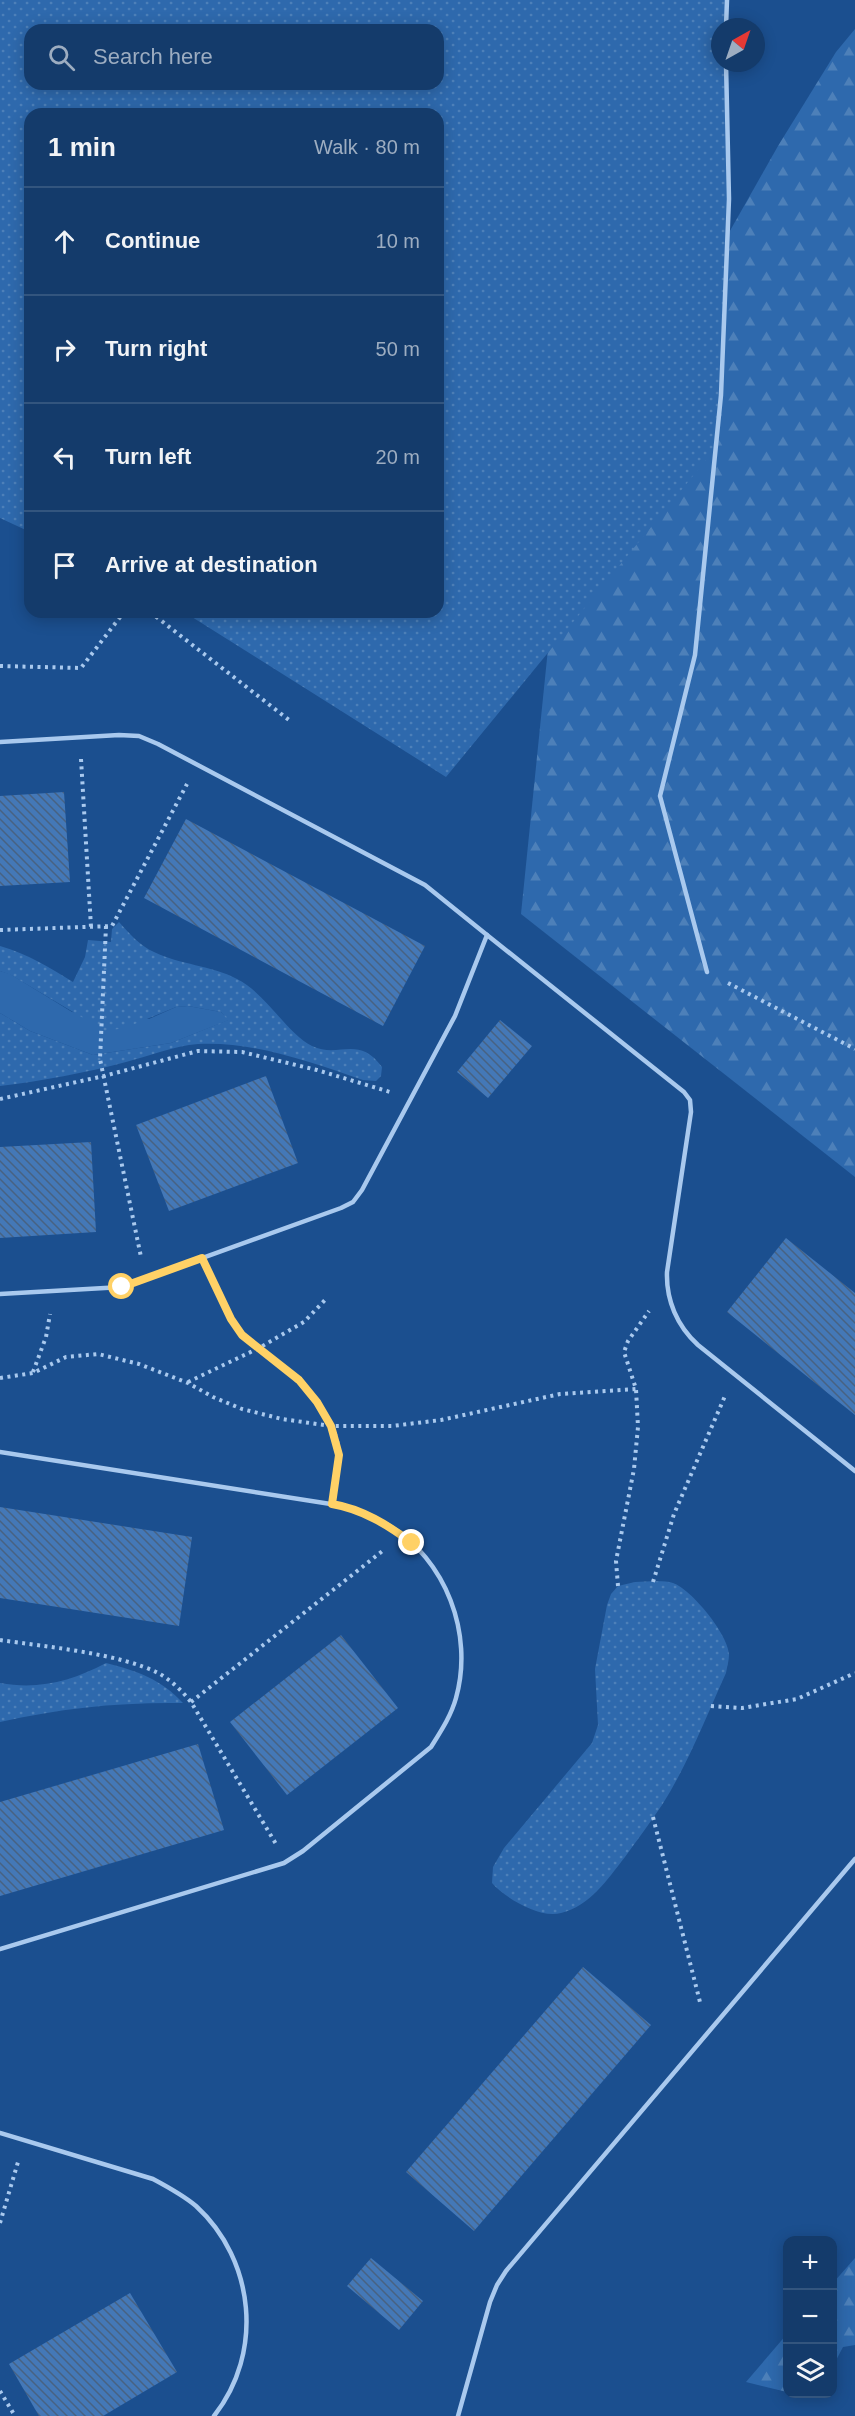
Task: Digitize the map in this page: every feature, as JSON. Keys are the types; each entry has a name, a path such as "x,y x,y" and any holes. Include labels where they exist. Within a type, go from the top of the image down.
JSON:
{"lane":[{"path":"726,18 727,0"},
{"path":"707,972 660,796 696,655 721,395 729,199 726,72"},
{"path":"0,742 139,736 197,764 425,885 684,1092 690,1100 692,1112 666,1286 678,1321 686,1334 855,1471"},
{"path":"0,1294 122,1287 353,1202 362,1190 455,1016 487,935"},
{"path":"0,1452 332,1504 364,1513 389,1526 412,1543 431,1564 446,1589 456,1615 461,1643 461,1670 456,1698 446,1724 431,1747 303,1851 262,1872 0,1949"},
{"path":"458,2416 497,2285 855,1858"},
{"path":"0,2133 153,2179 196,2206 213,2225 238,2268 245,2293 247,2318 241,2366 232,2388 214,2416"}],"path":[{"path":"0,666 81,668 119,618"},
{"path":"158,618 289,720"},
{"path":"80,737 91,927"},
{"path":"0,930 112,926 197,764"},
{"path":"106,926 100,1059 146,1279"},
{"path":"707,972 855,1049"},
{"path":"0,1100 198,1051 242,1052 317,1070 411,1098"},
{"path":"202,1258 231,1319 242,1335 299,1380 317,1402 331,1426 339,1455 332,1504"},
{"path":"618,1586 616,1561 634,1469 638,1427 636,1389 624,1352 628,1341 666,1286"},
{"path":"33,1373 46,1337 53,1291"},
{"path":"188,1383 259,1348 304,1322 325,1300"},
{"path":"0,1378 33,1373 66,1357 98,1354 139,1364 188,1383 242,1409 282,1419 331,1426 392,1426 441,1420 560,1394 636,1389"},
{"path":"653,1582 674,1514 735,1374"},
{"path":"191,1701 385,1548"},
{"path":"0,1640 109,1658 142,1666 161,1674 191,1701 287,1861"},
{"path":"711,1706 742,1708 797,1699 855,1673"},
{"path":"653,1817 700,2005 718,2020"},
{"path":"0,2223 18,2162"},
{"path":"0,2391 15,2416"}],"green space":[{"path":"0,0 727,0 726,18 711,18 711,72 726,72 728,160 723,353 715,449 446,777 194,618 444,618 444,108 24,108 24,529 0,518"},
{"path":"855,29 855,1177 521,914 560,531 778,146 836,52"},
{"path":"119,922 139,943 154,952 174,960 227,974 248,986 294,1032 312,1046 331,1050 356,1049 365,1052 382,1067 381,1076 376,1081 363,1080 261,1049 198,1044 79,1073 0,1086 0,1013 30,1031 93,1055 171,1043 228,1020 221,1012 188,1006 176,1007 125,1028 105,1031 11,975 0,971 0,946 29,957 73,982 85,957 88,940 111,942 112,929"},
{"path":"0,971 10,974 72,1012 149,1019 176,1007 188,1006 221,1012 229,1020 171,1043 93,1055 30,1031 0,1013"},
{"path":"635,1582 673,1583 699,1603 716,1625 727,1646 729,1657 726,1673 680,1773 662,1805 625,1857 597,1891 581,1905 561,1913 543,1913 514,1901 498,1889 492,1883 493,1867 504,1848 592,1743 598,1725 595,1669 607,1605 611,1594 618,1586"},
{"path":"106,1663 148,1677 166,1688 183,1703 91,1707 0,1722 0,1683 28,1685 55,1682 81,1675"},
{"path":"855,2258 855,2345 843,2347 837,2358 837,2290 837,2278"},
{"path":"783,2339 783,2391 746,2382"}],"building":[{"path":"64,792 70,882 0,886 0,796"},
{"path":"186,819 425,946 383,1026 144,898"},
{"path":"500,1020 532,1046 488,1098 457,1072"},
{"path":"266,1076 298,1163 169,1211 136,1125"},
{"path":"91,1142 96,1232 0,1238 0,1147"},
{"path":"786,1238 855,1293 855,1415 727,1312"},
{"path":"0,1507 192,1537 179,1626 0,1598"},
{"path":"341,1635 398,1708 287,1795 230,1722"},
{"path":"198,1744 224,1830 0,1896 0,1802"},
{"path":"583,1967 651,2025 474,2231 406,2172"},
{"path":"371,2258 423,2301 399,2330 347,2286"},
{"path":"130,2293 177,2372 103,2416 39,2416 9,2364"}],"route":[{"path":"122,1287 202,1258 231,1319 242,1335 299,1380 317,1402 331,1426 339,1455 332,1504 364,1513 389,1526 412,1543"}]}
